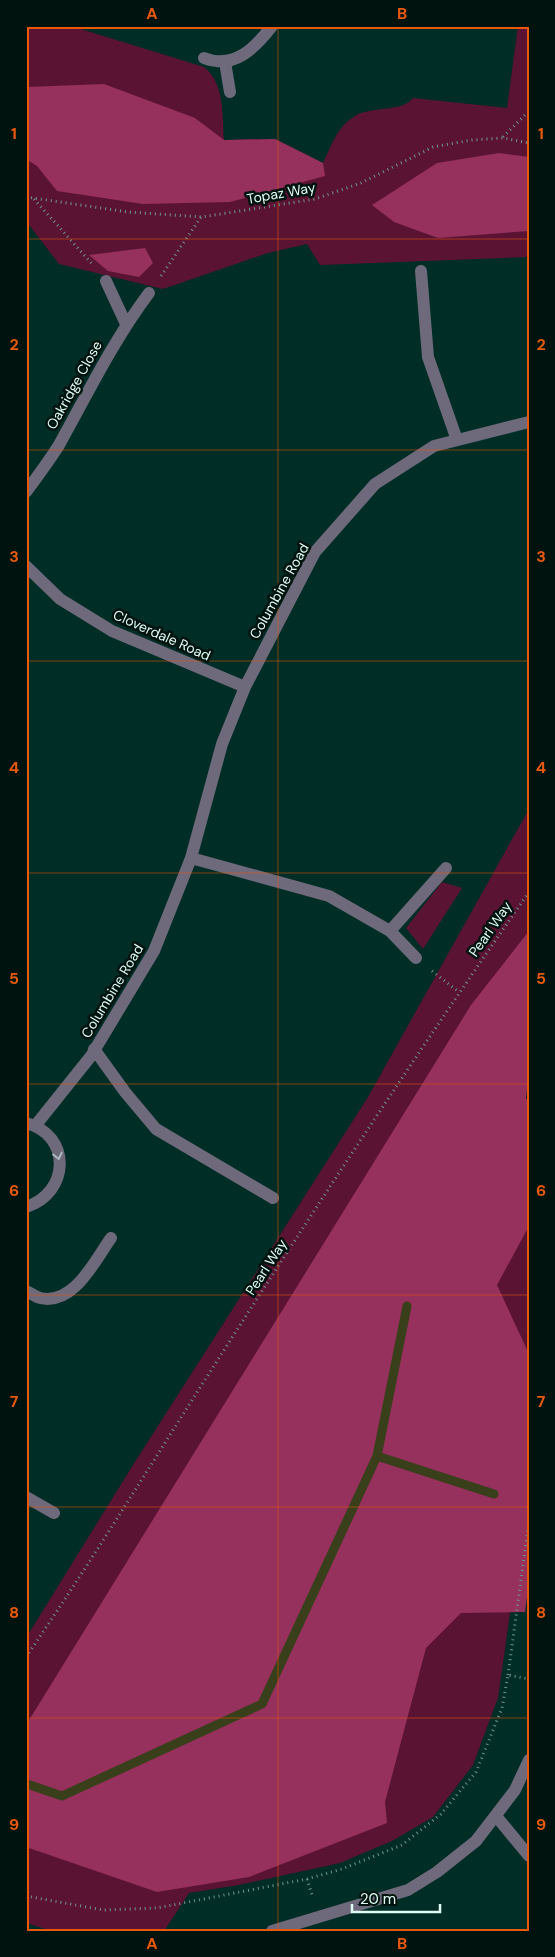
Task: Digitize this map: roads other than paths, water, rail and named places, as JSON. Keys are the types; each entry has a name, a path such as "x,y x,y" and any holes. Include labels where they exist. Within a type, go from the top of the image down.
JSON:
{"street":[{"path":"204,58 225,62 245,53 272,26"},
{"path":"225,62 230,92"},
{"path":"421,271 428,357 457,440"},
{"path":"106,280 126,324"},
{"name":"Oakridge Close","path":"26,492 58,446 97,371 126,324 149,293"},
{"name":"Columbine Road","path":"26,1207 44,1199 54,1188 59,1170 58,1153 52,1140 31,1125 94,1049 154,951 191,858 222,744 245,687 315,552 375,484 434,446 529,422"},
{"name":"Cloverdale Road","path":"26,566 60,599 112,631 245,687"},
{"path":"191,858 329,896 390,931 416,958"},
{"path":"390,931 446,868"},
{"path":"94,1049 125,1092 156,1129 273,1198"},
{"path":"26,1291 41,1298 62,1297 81,1280 111,1238"},
{"path":"26,1497 54,1513"},
{"path":"272,1931 408,1890 437,1872 476,1841 515,1790 529,1760"},
{"path":"496,1816 529,1856"}],"waterway":[{"path":"27,1784 62,1796 262,1704 377,1456 407,1306"},
{"path":"377,1456 494,1494"}]}
